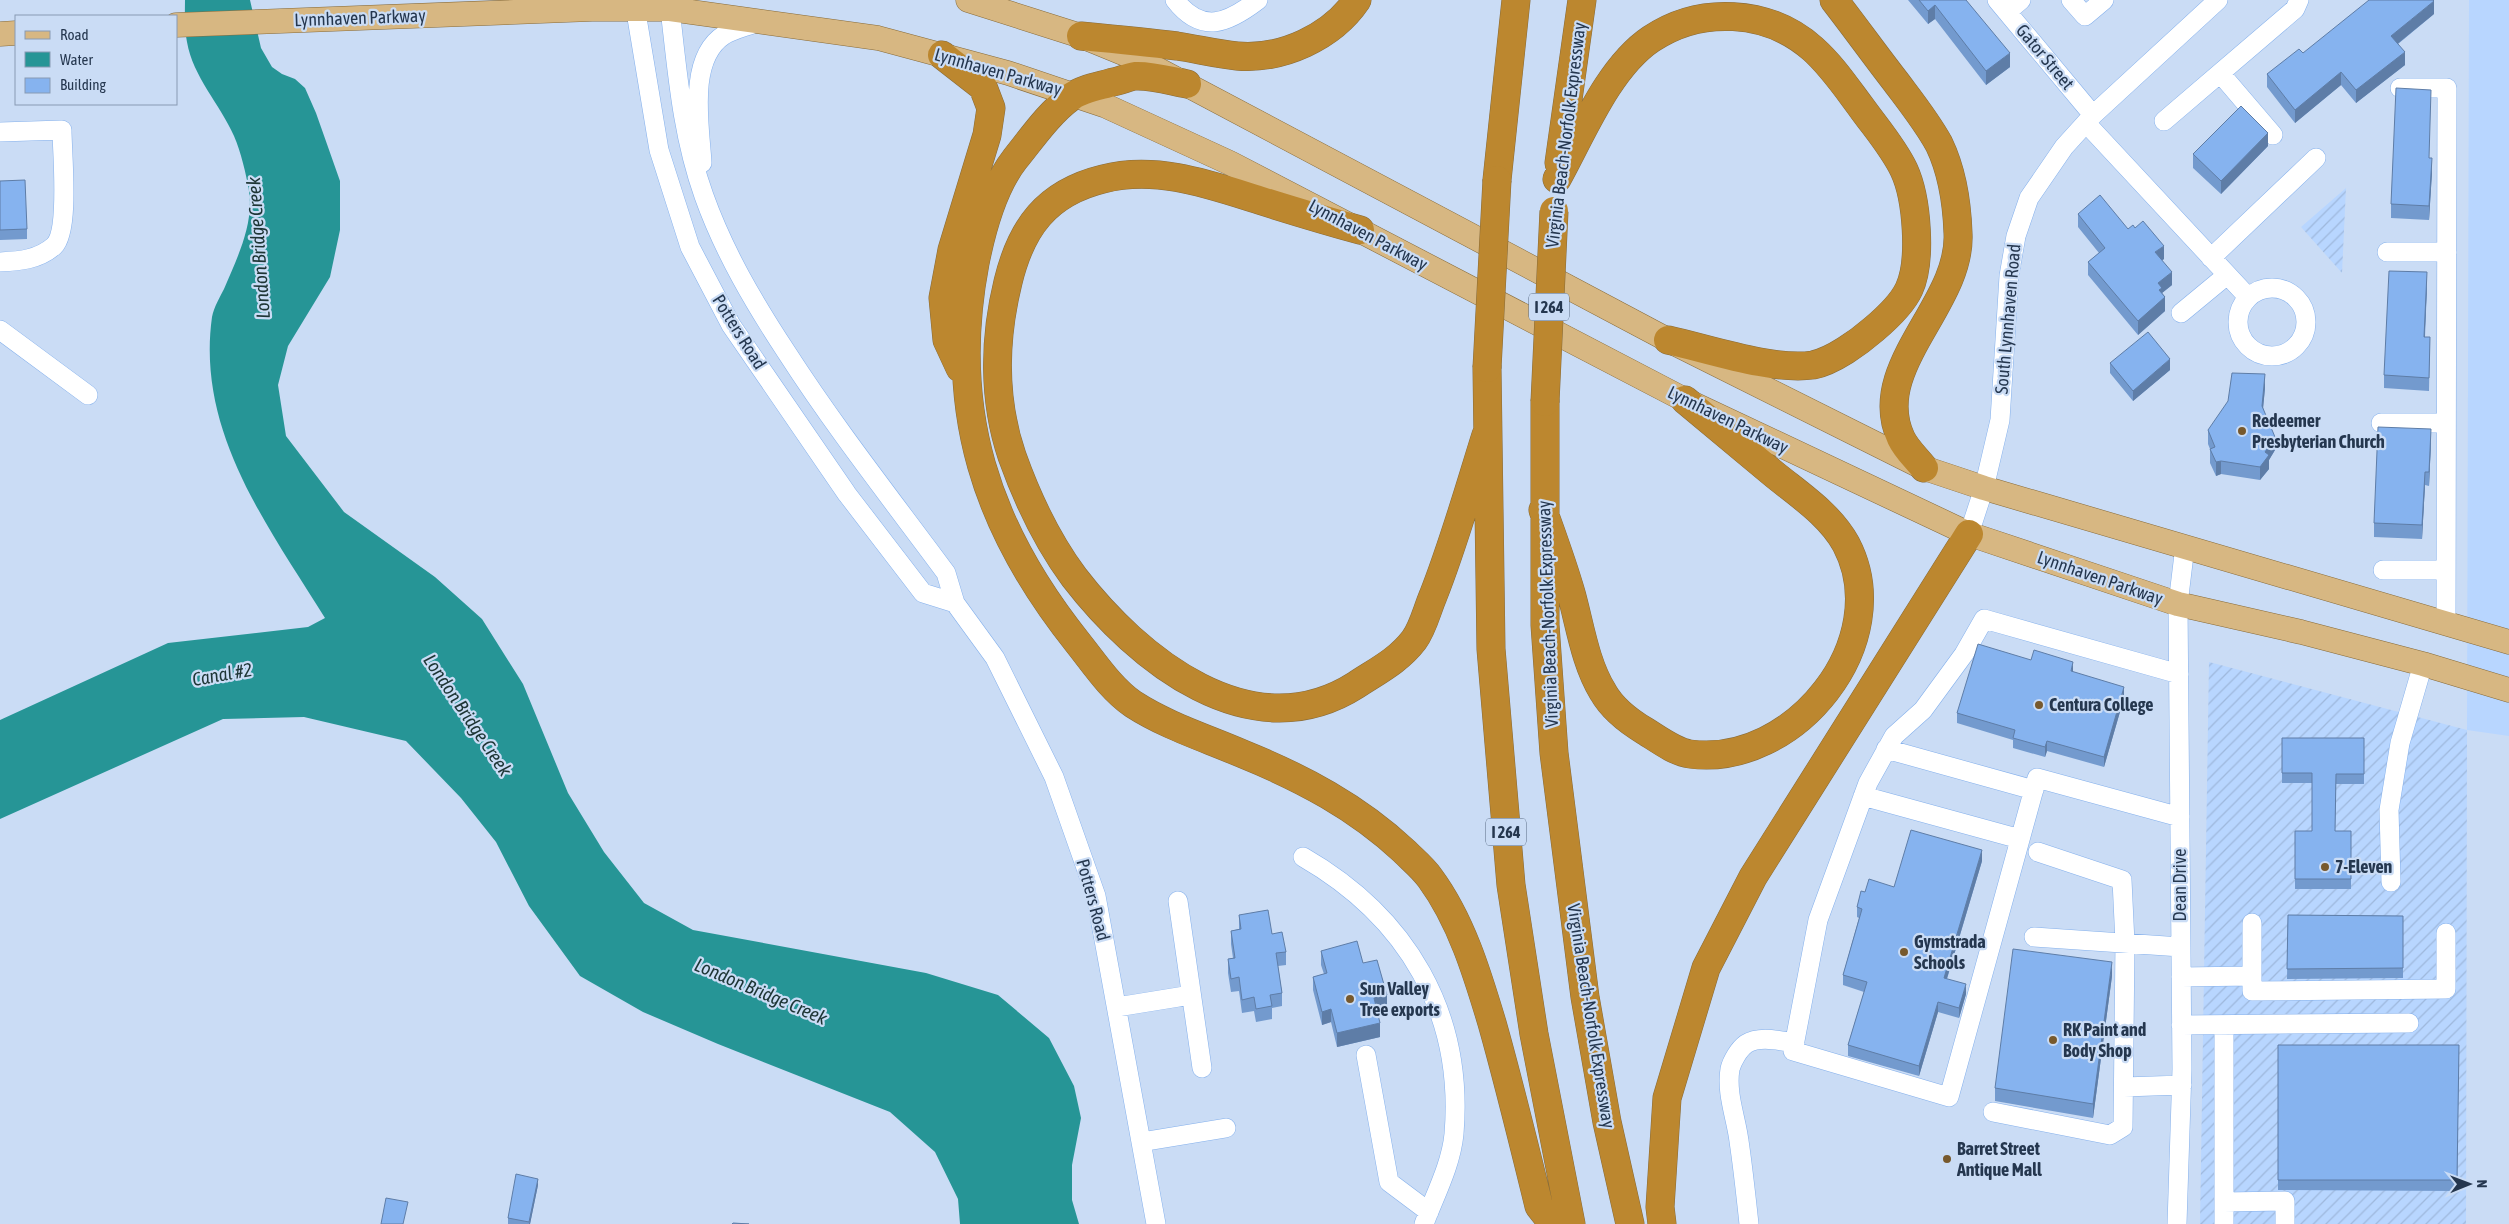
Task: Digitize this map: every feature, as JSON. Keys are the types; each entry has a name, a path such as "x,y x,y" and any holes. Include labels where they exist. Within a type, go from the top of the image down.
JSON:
{"highway":[{"path":"1082,36 1239,56 1268,54 1292,48 1315,38 1336,23 1357,0"},
{"name":"I 264","path":"1516,0 1496,180 1487,368 1486,435 1491,649 1511,885 1534,1034 1571,1224"},
{"name":"Virginia Beach-Norfolk Expressway","path":"1582,0 1554,211 1545,402 1543,510 1545,625 1554,753 1585,997 1605,1113 1630,1224"},
{"path":"1834,0 1925,121 1940,146 1949,173 1955,204 1958,236 1951,278 1906,360 1896,390 1892,411 1902,440 1924,468"},
{"path":"1557,179 1612,78 1632,55 1651,39 1676,26 1694,19 1718,16 1741,17 1765,23 1790,33 1812,48 1836,73 1892,149 1904,172 1912,194 1916,228 1912,273 1909,288 1890,316 1856,345 1814,364 1781,365 1668,340"},
{"path":"942,56 982,87 991,108 987,135 952,250 943,298 947,340 966,380"},
{"path":"1187,84 1136,76 1073,94 1040,128 1009,167 999,184 978,248 969,292 966,336 966,380 973,433 981,468 995,509 1028,574 1059,619 1100,670 1130,702 1165,723 1302,779 1356,812 1388,836 1428,874 1448,904 1478,975 1501,1055 1539,1206 1553,1224"},
{"path":"1360,230 1204,183 1164,175 1132,174 1103,178 1068,190 1046,207 1030,225 1012,264 1000,322 998,379 1002,417 1012,454 1025,490 1059,553 1099,607 1122,630 1154,657 1188,680 1222,698 1267,709 1297,708 1322,702 1345,692 1388,666 1416,638 1447,560 1486,435"},
{"path":"1543,510 1570,591 1589,659 1603,692 1621,713 1658,739 1687,754 1725,752 1751,746 1776,735 1799,720 1818,701 1835,679 1849,651 1859,609 1858,586 1853,562 1846,545 1824,514 1685,400"},
{"path":"1662,1224 1660,1207 1667,1098 1706,968 1753,877 1969,534"}],"main road":[{"path":"968,0 1082,36 1142,61 1668,340 1924,468 1984,488 2509,642"},
{"name":"Lynnhaven Parkway","path":"178,25 669,5 878,38 1008,73 1106,106 1230,163 1685,400 1969,534 2178,604 2301,632 2423,664 2509,690"},
{"path":"0,34 15,33"}],"street":[{"path":"1175,0 1182,10 1194,18 1208,22 1223,21 1237,16 1258,0"},
{"path":"2002,6 2021,0"},
{"path":"2071,0 2085,16 2104,0"},
{"name":"South Lynnhaven Road","path":"1969,534 1984,488 2000,420 2009,276 2016,236 2029,198 2039,180 2089,119 2218,0"},
{"path":"2164,121 2295,9 2299,0"},
{"name":"Potters Road","path":"635,5 658,150 690,247 731,325 847,494 923,593 955,603"},
{"name":"Potters Road","path":"669,5 672,47 686,137 704,197 746,290 823,408 946,572 955,603 996,658 1054,777 1096,896 1156,1224"},
{"name":"Gator Street","path":"2002,6 2089,119 2211,258 2248,297"},
{"path":"704,197 697,87 708,52 724,35 762,20"},
{"path":"2220,74 2273,135"},
{"path":"2400,88 2447,88 2446,623"},
{"path":"0,132 62,130 64,224 55,246 29,260 0,262"},
{"path":"2211,258 2316,158"},
{"path":"2387,252 2447,252"},
{"path":"2181,313 2227,275"},
{"path":"0,330 88,395"},
{"path":"2381,423 2446,423"},
{"name":"Dean Drive","path":"2177,1224 2182,1085 2178,604 2185,546"},
{"path":"2383,570 2446,570"},
{"path":"2179,674 1984,619 1964,654 1923,710 1894,736 1862,796 1818,920 1793,1051 1949,1097 2037,778 2180,817"},
{"path":"2391,882 2389,810 2400,743 2423,664"},
{"path":"1886,749 2034,790"},
{"path":"1862,796 2020,839"},
{"path":"1993,1112 2110,1135 2123,1127 2125,943 2122,880 2038,852"},
{"path":"1303,857 1328,871 1357,893 1378,912 1401,940 1417,964 1433,996 1447,1033 1454,1076 1454,1135 1444,1174 1426,1218 1389,1182 1366,1055"},
{"path":"1178,901 1202,1068"},
{"path":"2252,924 2252,991 2446,989 2446,933"},
{"path":"2034,937 2181,946"},
{"path":"2181,977 2252,976"},
{"path":"1117,1007 1191,995"},
{"path":"2182,1025 2409,1023"},
{"path":"2224,1025 2224,1224"},
{"path":"1749,1224 1739,1138 1730,1089 1730,1069 1736,1055 1745,1044 1756,1040 1795,1043"},
{"path":"2124,1087 2182,1085"},
{"path":"1141,1142 1226,1128"},
{"path":"2224,1202 2285,1200 2285,1224"}],"shaded area":[{"path":"2469,0 2509,0 2509,736 2467,730"},
{"path":"2346,188 2342,273 2301,227"},
{"path":"2209,662 2467,730 2466,1224 2200,1224"}],"water":[{"path":"185,0 250,0 261,48 272,67 282,74 295,79 305,88 340,181 340,230 330,277 288,346 278,385 286,436 344,512 435,577 482,619 523,684 568,793 604,852 644,903 693,930 926,973 998,995 1049,1038 1074,1086 1081,1118 1072,1165 1072,1200 1079,1224 960,1224 958,1199 935,1152 890,1112 718,1044 643,1012 580,976 529,906 496,842 461,798 406,741 304,717 223,719 0,819 0,720 168,643 308,627 325,618 260,513 241,476 226,439 215,400 210,359 212,317 243,241 247,229 250,204 243,163 234,136 201,79 190,55 185,31"}],"building":[{"path":"1919,0 1966,0 2010,53 1986,71 1935,5 1928,11"},
{"path":"2369,0 2434,1 2391,36 2405,52 2356,90 2341,72 2295,110 2267,74 2299,49 2303,53"},
{"path":"2396,88 2431,90 2429,158 2432,158 2429,206 2391,204"},
{"path":"2241,106 2268,133 2221,181 2193,154"},
{"path":"25,180 27,229 0,230 0,181"},
{"path":"2100,195 2128,229 2133,225 2135,228 2143,221 2164,246 2155,252 2172,272 2158,283 2162,288 2159,290 2165,297 2138,321 2088,262 2105,248 2078,214"},
{"path":"2389,271 2427,272 2424,337 2430,337 2429,378 2384,375"},
{"path":"2148,332 2170,359 2133,391 2110,363"},
{"name":"Redeemer Presbyterian Church","path":"2232,373 2265,374 2262,406 2275,437 2265,452 2269,455 2260,467 2221,461 2216,462 2210,449 2215,447 2208,430 2228,401"},
{"path":"2378,427 2431,429 2429,472 2425,472 2422,525 2374,523"},
{"path":"1978,644 2031,660 2034,650 2073,662 2071,671 2124,687 2104,757 2047,741 2045,747 2013,738 2015,730 1957,713"},
{"path":"2282,738 2364,738 2364,774 2336,774 2335,831 2351,831 2351,879 2295,879 2295,831 2312,831 2312,773 2282,773"},
{"name":"Gymstrada Schools","path":"1911,830 1982,850 1944,978 1966,984 1959,1008 1938,1002 1919,1066 1848,1045 1867,982 1843,975 1862,909 1857,907 1861,891 1865,892 1869,879 1894,887"},
{"path":"1268,910 1272,934 1282,932 1286,952 1276,953 1282,993 1270,995 1272,1006 1256,1009 1254,997 1242,1000 1239,977 1231,979 1228,959 1235,958 1231,931 1241,929 1239,915"},
{"path":"2288,915 2403,916 2403,968 2287,969"},
{"name":"Sun Valley Tree exports","path":"1357,941 1363,963 1377,960 1387,995 1374,998 1380,1023 1337,1033 1331,1009 1322,1012 1313,977 1327,973 1321,951"},
{"name":"RK Paint and Body Shop","path":"2013,949 2112,962 2093,1104 1995,1088"},
{"path":"2278,1045 2459,1045 2457,1180 2278,1180"},
{"path":"516,1174 538,1179 529,1222 508,1218"},
{"path":"386,1198 408,1202 403,1224 381,1224"}],"place":[{"name":"Redeemer Presbyterian Church","path":"2242,431"},
{"name":"Centura College","path":"2039,705"},
{"name":"7-Eleven","path":"2325,867"},
{"name":"Gymstrada Schools","path":"1904,952"},
{"name":"Sun Valley Tree exports","path":"1350,999"},
{"name":"RK Paint and Body Shop","path":"2053,1040"},
{"name":"Barret Street Antique Mall","path":"1947,1159"}],"water label":[{"name":"London Bridge Creek","path":"258,248"},
{"name":"Canal #2","path":"222,674"},
{"name":"London Bridge Creek","path":"468,715"},
{"name":"London Bridge Creek","path":"761,991"}]}
